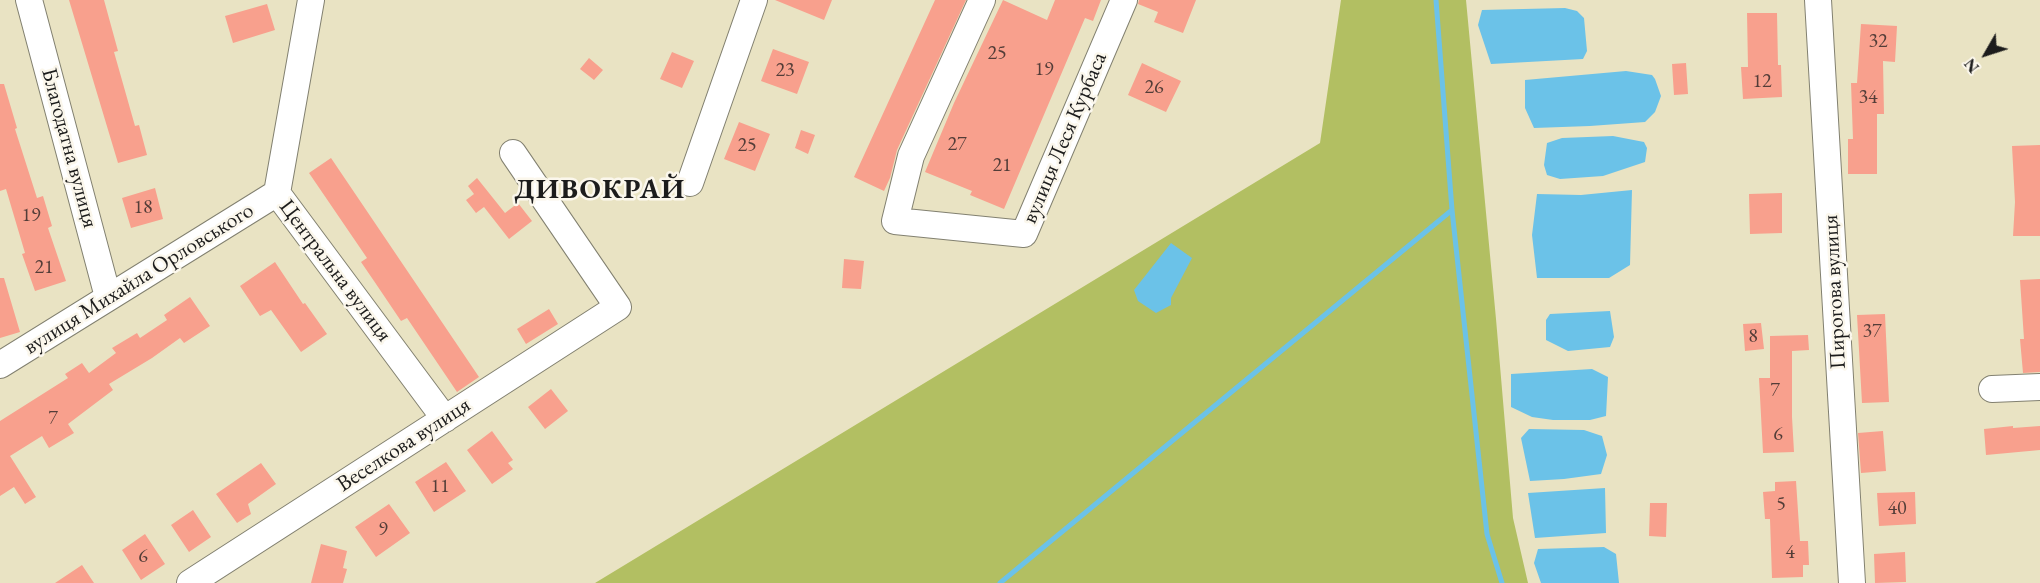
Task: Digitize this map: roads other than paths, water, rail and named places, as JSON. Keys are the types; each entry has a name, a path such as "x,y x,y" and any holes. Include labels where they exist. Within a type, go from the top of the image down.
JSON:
{"street":[{"name":"Благодатна вулиця","path":"29,0 108,297"},
{"name":"Центральна вулиця","path":"311,0 277,193 445,419"},
{"path":"690,183 754,0"},
{"name":"вулиця Леся Курбаса","path":"982,0 911,156 895,221 1024,234 1124,0"},
{"name":"Пирогова вулиця","path":"1818,0 1852,583"},
{"name":"Веселкова вулиця","path":"190,583 618,308 513,153"},
{"name":"вулиця Михайла Орловського","path":"0,365 277,193"},
{"path":"1992,389 2040,387"}],"water":[{"path":"1565,8 1577,11 1584,18 1587,51 1583,59 1491,64 1478,25 1482,10"},
{"path":"1626,71 1652,75 1655,79 1661,96 1655,112 1645,122 1534,128 1525,108 1525,80"},
{"path":"1613,136 1644,142 1647,148 1645,162 1603,176 1560,179 1547,175 1544,165 1547,143 1562,138"},
{"path":"1632,190 1630,265 1609,278 1537,278 1532,235 1537,194 1581,195"},
{"path":"1171,243 1192,258 1171,298 1171,305 1156,313 1138,301 1134,290"},
{"path":"1610,311 1614,337 1610,347 1568,351 1546,340 1546,320 1550,314"},
{"path":"1592,369 1608,377 1606,416 1590,420 1553,420 1532,417 1511,407 1511,374"},
{"path":"1529,429 1584,430 1602,436 1607,455 1601,474 1530,481 1521,438"},
{"path":"1605,488 1606,533 1535,538 1528,493"},
{"path":"1604,547 1616,554 1619,583 1541,583 1534,563 1538,549"}],"waterway":[{"path":"1436,0 1452,210 1487,534 1502,583"},
{"path":"1000,583 1452,210"}],"district":[{"name":"ДИВОКРАЙ","path":"600,190"}]}
